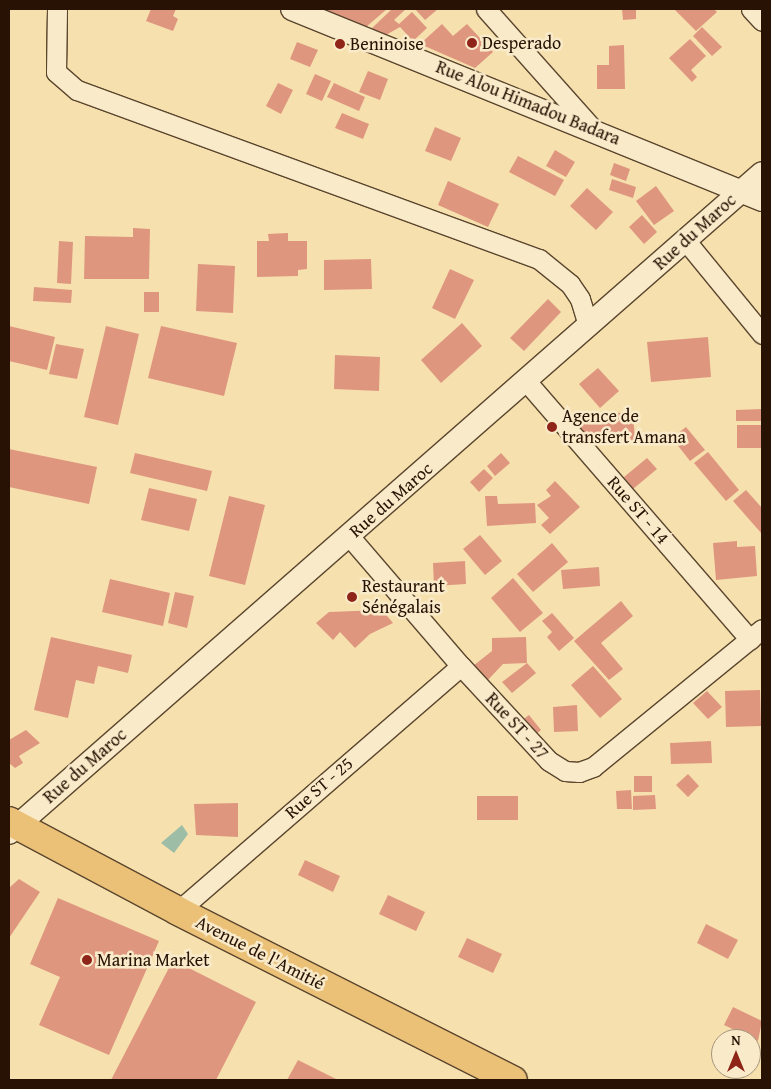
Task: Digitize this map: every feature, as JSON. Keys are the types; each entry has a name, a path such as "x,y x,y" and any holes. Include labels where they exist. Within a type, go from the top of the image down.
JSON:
{"main road":[{"name":"Avenue de l'Amitié","path":"11,826 513,1080"}],"street":[{"path":"57,9 56,72 77,90 539,259 570,284 580,300 588,326"},
{"name":"Rue Alou Himadou Badara","path":"292,9 592,128 762,200"},
{"path":"486,9 592,128"},
{"path":"751,9 762,21"},
{"name":"Rue du Maroc","path":"11,826 349,536 762,173"},
{"path":"686,241 762,334"},
{"name":"Rue ST - 14","path":"526,381 756,634"},
{"name":"Rue ST - 27","path":"349,536 461,666 549,761 565,770 579,772 593,767 756,634"},
{"name":"Rue ST - 25","path":"178,911 461,666"}],"shaded area":[{"path":"182,825 188,834 174,853 161,843"}],"building":[{"path":"151,9 176,9 173,16 178,19 173,31 146,21"},
{"path":"323,9 387,9 366,27"},
{"path":"392,9 406,9 394,20 399,24 412,12 427,28 413,41 400,27 386,35 371,29"},
{"path":"415,9 438,9 425,20"},
{"path":"622,9 636,9 636,19 623,20"},
{"path":"674,9 714,9 717,12 696,31"},
{"path":"442,24 453,36 467,24 493,52 475,68 420,44"},
{"path":"702,27 722,47 712,56 693,36"},
{"path":"690,39 706,56 691,70 697,77 692,82 669,58"},
{"path":"297,42 318,50 310,67 290,59"},
{"path":"624,45 625,89 597,89 597,65 609,65 609,46"},
{"path":"368,71 388,79 380,100 359,92"},
{"path":"315,74 331,81 322,101 306,94"},
{"path":"278,83 293,90 281,114 266,106"},
{"path":"334,83 365,97 359,111 327,97"},
{"path":"342,113 369,124 363,139 335,128"},
{"path":"435,127 461,138 451,161 425,151"},
{"path":"555,150 575,162 566,177 546,166"},
{"path":"518,156 564,180 555,196 509,172"},
{"path":"614,163 630,169 626,181 610,175"},
{"path":"612,179 636,187 633,198 609,190"},
{"path":"448,181 499,204 488,227 438,205"},
{"path":"656,186 674,211 654,225 636,201"},
{"path":"587,188 613,212 596,230 570,206"},
{"path":"642,215 657,232 644,244 629,227"},
{"path":"133,228 150,229 149,279 84,279 85,236 133,237"},
{"path":"288,233 288,241 307,241 307,269 298,270 298,276 257,277 257,241 269,241 268,234"},
{"path":"59,241 73,242 71,284 57,283"},
{"path":"371,259 372,289 324,290 324,260"},
{"path":"198,264 235,266 233,313 196,311"},
{"path":"450,269 474,280 455,319 432,308"},
{"path":"34,287 72,290 71,303 33,301"},
{"path":"144,292 159,292 159,312 144,312"},
{"path":"548,299 561,312 524,351 510,338"},
{"path":"462,323 482,346 441,383 421,360"},
{"path":"9,326 55,337 47,370 9,361"},
{"path":"106,326 139,334 118,425 84,417"},
{"path":"161,326 237,343 224,396 148,378"},
{"path":"708,337 711,377 651,382 647,342"},
{"path":"56,344 84,349 77,379 49,374"},
{"path":"335,355 380,357 379,391 334,389"},
{"path":"598,368 619,391 600,408 579,384"},
{"path":"762,409 762,421 736,421 736,410"},
{"path":"633,412 635,441 582,444 580,415"},
{"path":"737,425 762,425 762,448 737,448"},
{"path":"686,427 705,450 690,461 672,438"},
{"path":"9,449 97,467 89,504 9,487"},
{"path":"708,452 739,490 726,501 694,463"},
{"path":"135,453 212,471 207,491 130,473"},
{"path":"501,453 510,463 495,476 487,466"},
{"path":"647,458 657,469 633,489 624,477"},
{"path":"484,469 493,478 479,492 470,482"},
{"path":"555,481 580,507 550,534 541,525 549,518 537,505 551,496 546,490"},
{"path":"149,488 197,499 189,531 141,520"},
{"path":"746,490 762,508 762,534 733,501"},
{"path":"229,496 265,505 245,585 209,576"},
{"path":"485,496 497,496 498,504 535,503 536,523 487,526"},
{"path":"480,535 502,561 485,575 463,549"},
{"path":"737,541 737,547 755,546 757,576 716,580 713,543"},
{"path":"552,543 568,562 533,592 517,574"},
{"path":"465,561 466,584 434,586 433,563"},
{"path":"599,567 600,586 563,589 561,570"},
{"path":"513,578 543,613 520,632 491,598"},
{"path":"110,579 170,593 163,626 102,612"},
{"path":"175,592 194,596 187,628 168,623"},
{"path":"621,601 633,616 601,643 623,669 609,680 574,641"},
{"path":"382,610 393,623 370,634 355,648 340,632 333,640 316,623 329,612"},
{"path":"552,613 574,638 559,651 547,637 552,632 542,621"},
{"path":"51,637 132,655 128,673 98,666 94,684 76,680 68,718 34,710"},
{"path":"526,637 527,663 503,664 486,682 473,666 492,651 492,638"},
{"path":"527,663 536,673 512,693 502,682"},
{"path":"593,666 622,699 600,718 571,685"},
{"path":"760,690 761,726 726,727 725,691"},
{"path":"707,691 722,707 708,719 693,703"},
{"path":"577,705 578,731 554,732 553,707"},
{"path":"529,715 541,730 534,736 521,721"},
{"path":"26,730 40,743 19,756 23,763 15,768 9,763 9,740"},
{"path":"711,741 712,763 671,764 670,743"},
{"path":"688,774 699,786 688,797 676,785"},
{"path":"634,776 652,776 652,792 634,792"},
{"path":"631,790 632,809 617,809 616,791"},
{"path":"655,795 656,809 633,810 633,796"},
{"path":"477,796 518,796 518,820 477,820"},
{"path":"238,803 238,837 196,835 194,804"},
{"path":"305,860 340,876 333,892 298,875"},
{"path":"19,879 40,892 9,938 9,888"},
{"path":"388,895 425,912 416,931 379,914"},
{"path":"58,898 159,941 109,1055 39,1025 60,977 30,964"},
{"path":"706,924 738,940 728,959 697,943"},
{"path":"467,938 502,954 493,973 458,957"},
{"path":"173,960 256,1002 216,1080 111,1080"},
{"path":"733,1007 762,1021 760,1029 732,1029 724,1025"},
{"path":"298,1060 338,1080 287,1080"}],"place":[{"name":"Desperado","path":"472,43"},
{"name":"Beninoise","path":"340,44"},
{"name":"Agence de transfert Amana","path":"552,427"},
{"name":"Restaurant Sénégalais","path":"352,597"},
{"name":"Marina Market","path":"87,960"}]}
